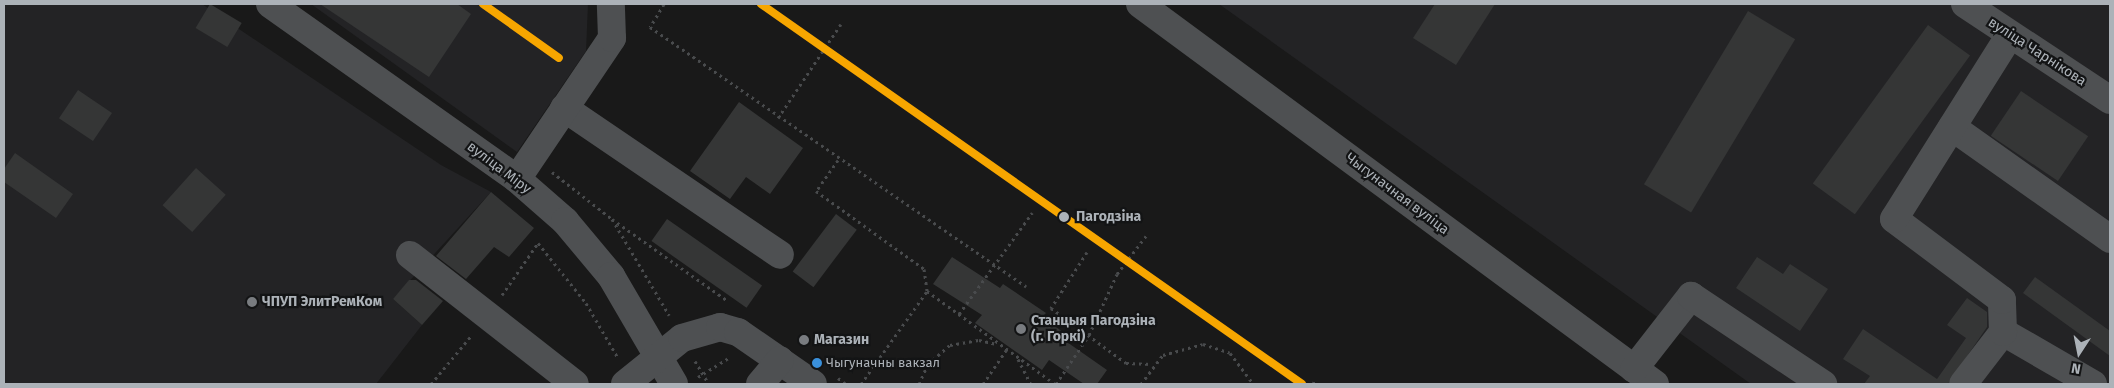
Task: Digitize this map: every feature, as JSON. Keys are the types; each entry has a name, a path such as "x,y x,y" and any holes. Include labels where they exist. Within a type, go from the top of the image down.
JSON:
{"street":[{"name":"вуліца Міру","path":"270,4 517,179 592,251 659,358 682,383"},
{"path":"517,179 612,38 611,4"},
{"name":"Чыгуначная вуліца","path":"1140,4 1644,377"},
{"name":"вуліца Чарнікова","path":"1964,4 2110,100"},
{"path":"1963,384 2003,332 2002,300 1894,219 2010,35"},
{"path":"564,108 780,255"},
{"path":"1952,127 2110,239"},
{"path":"410,255 575,384"},
{"path":"1644,377 1691,296 1823,384"},
{"path":"627,381 659,358 682,338 720,327 738,332 812,384"},
{"path":"2003,332 2093,384"},
{"path":"760,384 780,360"}],"path":[{"path":"664,4 650,27 838,160 1026,286"},
{"path":"778,118 841,24"},
{"path":"838,160 816,191 924,269 927,291 861,384"},
{"path":"959,314 1032,213"},
{"path":"612,219 732,304"},
{"path":"927,291 1056,384 1089,335 1117,274 1146,236"},
{"path":"431,384 487,316 538,243 586,303 627,381"},
{"path":"1087,252 1051,308 1126,363 1152,364"},
{"path":"920,384 928,364 950,345 980,340 1008,349 1019,359 1031,384"},
{"path":"1142,384 1152,364 1175,348 1203,344 1230,354 1253,384"},
{"path":"983,384 1008,349"},
{"path":"682,383 702,374 736,353"},
{"path":"693,357 709,384"},
{"path":"1313,384 1315,380"}],"shaded area":[{"path":"4,4 202,4 441,165 491,192 393,299 422,325 376,384 4,384"},
{"path":"311,4 588,4 586,51 517,152"},
{"path":"1219,4 2110,4 2110,384 1751,384"}],"building":[{"path":"210,4 242,23 227,47 196,28"},
{"path":"320,4 457,4 471,14 429,77"},
{"path":"1435,4 1495,4 1456,65 1413,38"},
{"path":"1748,11 1795,39 1691,212 1644,184"},
{"path":"1928,25 1970,56 1855,214 1813,184"},
{"path":"78,90 112,113 93,141 59,118"},
{"path":"2021,91 2088,136 2058,181 1991,136"},
{"path":"739,102 803,148 770,194 746,177 730,199 690,171"},
{"path":"15,153 73,194 56,218 4,182 4,169"},
{"path":"196,168 226,195 192,232 163,205"},
{"path":"491,192 534,228 509,257 494,247 466,279 436,256"},
{"path":"836,214 857,230 813,287 793,272"},
{"path":"667,219 762,286 747,308 652,241"},
{"path":"952,257 1000,288 1003,284 1046,313 1042,317 1067,335 1064,340 1107,370 1097,384 1084,384 1049,360 1042,370 975,323 982,315 933,284"},
{"path":"1757,257 1783,274 1790,264 1828,289 1800,331 1736,288"},
{"path":"2035,277 2110,331 2110,356 2023,293"},
{"path":"409,280 416,280 443,301 422,325 393,299"},
{"path":"1967,298 1987,312 1987,327 1948,384 1864,384 1870,376 1843,359 1863,329 1937,379 1966,338 1947,325"}],"transit line":[{"path":"483,4 559,58"},
{"path":"761,4 1302,384"}],"place":[{"name":"Пагодзіна","path":"1064,217"},
{"name":"ЧПУП ЭлитРемКом","path":"252,302"},
{"name":"Станцыя Пагодзіна (г. Горкі)","path":"1021,329"},
{"name":"Магазин","path":"804,340"},
{"name":"Чыгуначны вакзал","path":"817,363"}]}
